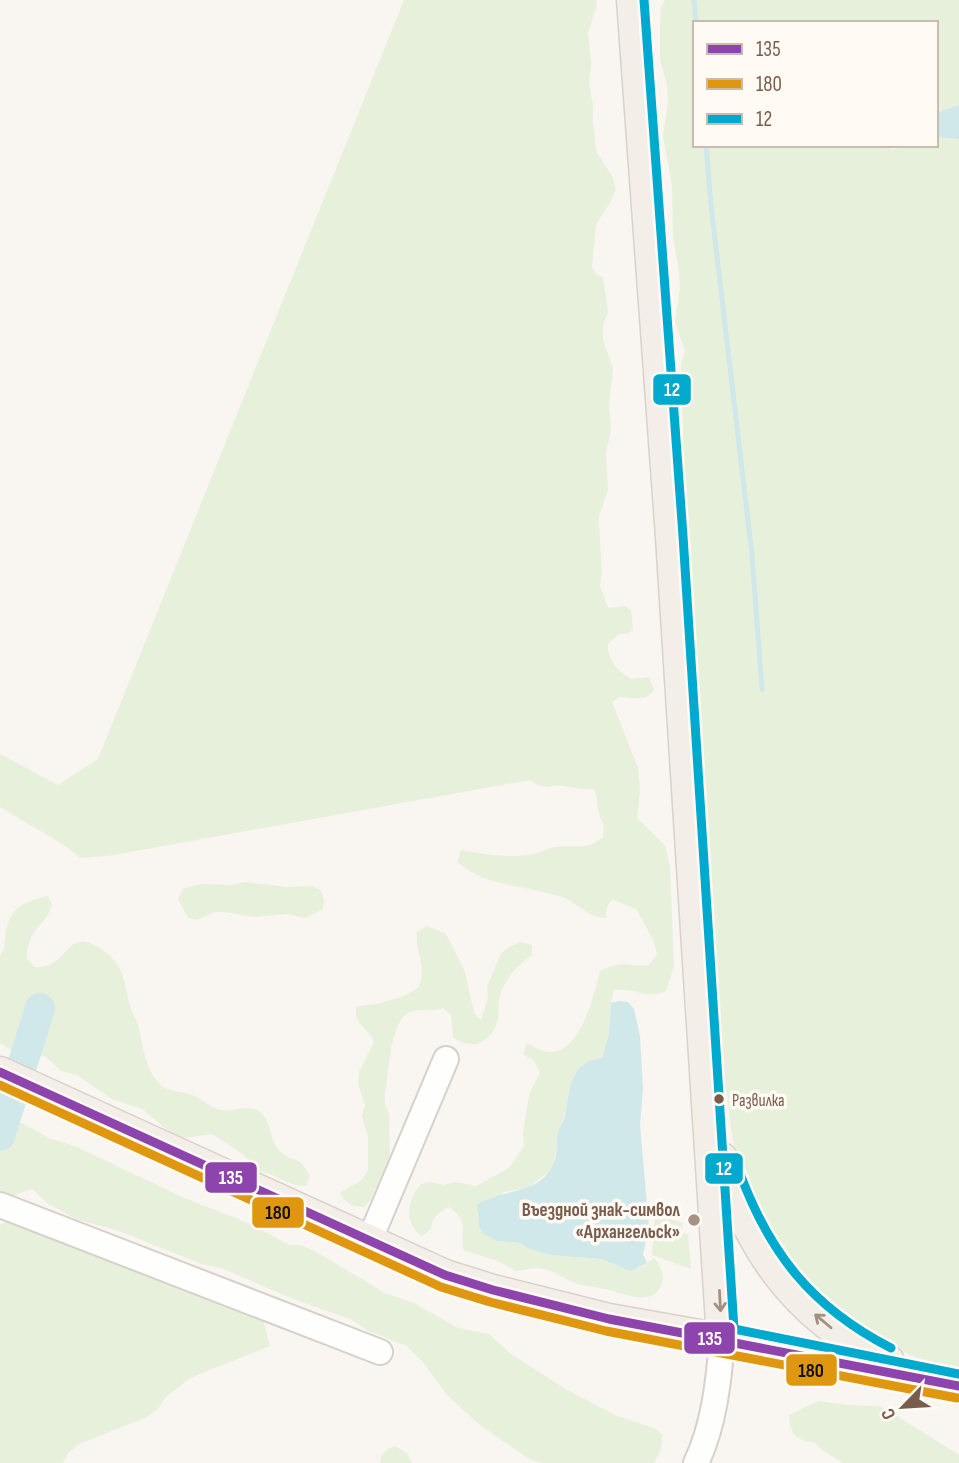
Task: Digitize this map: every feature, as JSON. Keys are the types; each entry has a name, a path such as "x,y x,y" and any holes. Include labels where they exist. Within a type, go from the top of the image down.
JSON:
{"main road":[{"path":"632,0 671,537 722,1339"},
{"path":"0,1073 445,1275 609,1319 925,1377 959,1386"},
{"path":"707,1086 735,1198 753,1237 784,1283 799,1300 841,1336 860,1348 925,1377"}],"street":[{"path":"370,1239 446,1059"},
{"path":"0,1205 380,1352"},
{"path":"696,1463 708,1431 720,1370 722,1339"}],"green space":[{"path":"404,0 596,0 597,5 588,33 591,63 589,84 596,151 612,176 616,189 596,225 592,267 596,274 603,277 608,312 603,325 603,340 613,368 609,404 611,430 606,452 608,490 599,516 602,572 600,586 608,608 624,606 631,610 633,630 627,634 619,634 608,644 611,660 631,679 649,677 654,690 647,697 619,697 612,702 638,768 640,790 637,818 665,846 670,866 674,967 666,991 646,994 614,990 609,1033 602,1058 582,1065 574,1077 558,1130 554,1165 527,1188 504,1192 477,1212 479,1226 496,1241 521,1243 527,1248 550,1255 601,1259 624,1268 640,1268 654,1258 661,1269 663,1279 658,1290 647,1297 578,1284 544,1269 516,1271 495,1260 463,1250 462,1221 449,1207 436,1216 430,1230 422,1236 412,1225 409,1211 416,1190 421,1184 432,1182 443,1185 455,1182 476,1186 509,1168 524,1146 523,1133 529,1095 540,1072 534,1061 523,1054 527,1043 548,1052 569,1044 584,1021 600,971 620,965 649,965 657,955 654,942 637,910 612,899 607,907 606,918 600,917 562,897 493,881 457,862 461,850 517,856 555,847 585,846 596,842 603,837 604,828 594,789 558,785 545,787 530,780 108,856 80,858 64,845 0,807 0,754 58,785 98,759"},
{"path":"665,0 959,0 959,105 938,112 938,21 693,21 693,147 890,147 891,150 901,147 938,147 938,137 959,139 959,1369 923,1360 870,1334 842,1316 798,1277 767,1230 744,1175 732,1137 725,1086 684,473 681,364 685,351 675,322 680,288 673,237 672,185 663,136 668,103 667,85 660,59 661,7"},
{"path":"244,882 288,887 311,886 321,890 323,909 306,918 287,914 254,917 215,912 197,920 188,918 178,899 183,889 200,884 233,885"},
{"path":"48,896 52,905 30,940 27,959 35,967 46,966 79,942 87,942 107,953 122,974 147,1064 159,1083 170,1090 192,1095 217,1109 248,1108 262,1113 276,1146 306,1169 310,1177 306,1186 258,1171 244,1155 212,1134 183,1138 174,1135 142,1109 112,1099 77,1075 61,1071 45,1056 26,1059 0,1043 0,955 9,921 22,905"},
{"path":"427,926 446,934 465,972 474,1013 481,1020 488,998 487,987 501,953 521,942 532,945 532,955 506,981 499,998 495,1027 492,1034 481,1042 467,1044 453,1037 451,1015 443,1008 414,1011 403,1017 394,1036 385,1094 389,1114 390,1154 370,1200 364,1207 356,1206 347,1202 340,1193 362,1180 368,1170 368,1137 362,1116 365,1105 358,1084 359,1072 374,1042 359,1023 356,1007 395,999 419,987 422,971 417,932"},
{"path":"0,1111 49,1138 77,1147 182,1197 253,1225 289,1245 313,1250 385,1293 414,1303 458,1328 489,1334 511,1354 569,1391 615,1415 654,1428 662,1434 662,1446 654,1463 542,1463 528,1458 480,1425 448,1396 407,1346 369,1331 350,1319 291,1298 221,1268 202,1264 116,1230 76,1219 47,1203 32,1189 13,1196 0,1197"},
{"path":"655,1212 682,1223 683,1233 688,1234 691,1269 652,1255"},
{"path":"12,1219 262,1316 270,1346 190,1378 147,1417 79,1444 68,1453 63,1463 0,1463 0,1225"},
{"path":"818,1401 879,1406 959,1455 959,1463 843,1463 815,1443 802,1440 794,1434 790,1426 789,1415"},
{"path":"395,1446 408,1454 412,1463 380,1463 384,1452"}],"water":[{"path":"959,105 959,139 938,137 938,112"},
{"path":"628,1002 634,1009 640,1036 643,1089 640,1125 649,1227 643,1254 647,1263 631,1271 601,1259 550,1255 527,1248 521,1243 496,1241 483,1233 479,1226 477,1205 496,1196 528,1187 545,1176 552,1167 573,1078 583,1065 602,1058 609,1033 611,1003"}],"waterway":[{"path":"694,0 696,21"},
{"path":"706,147 752,555 762,689"},
{"path":"0,1136 40,1008"}],"transit line":[{"name":"12","path":"644,0 683,536 734,1329 959,1374"},
{"name":"135","path":"0,1072 445,1275 609,1319 959,1386"},
{"name":"180","path":"0,1085 441,1287 606,1331 957,1398"},
{"name":"12","path":"738,1168 763,1226 796,1274 815,1295 838,1314 891,1348"}],"place":[{"name":"Развилка","path":"719,1099"},
{"name":"Въездной знак-символ «Архангельск»","path":"694,1220"}]}
